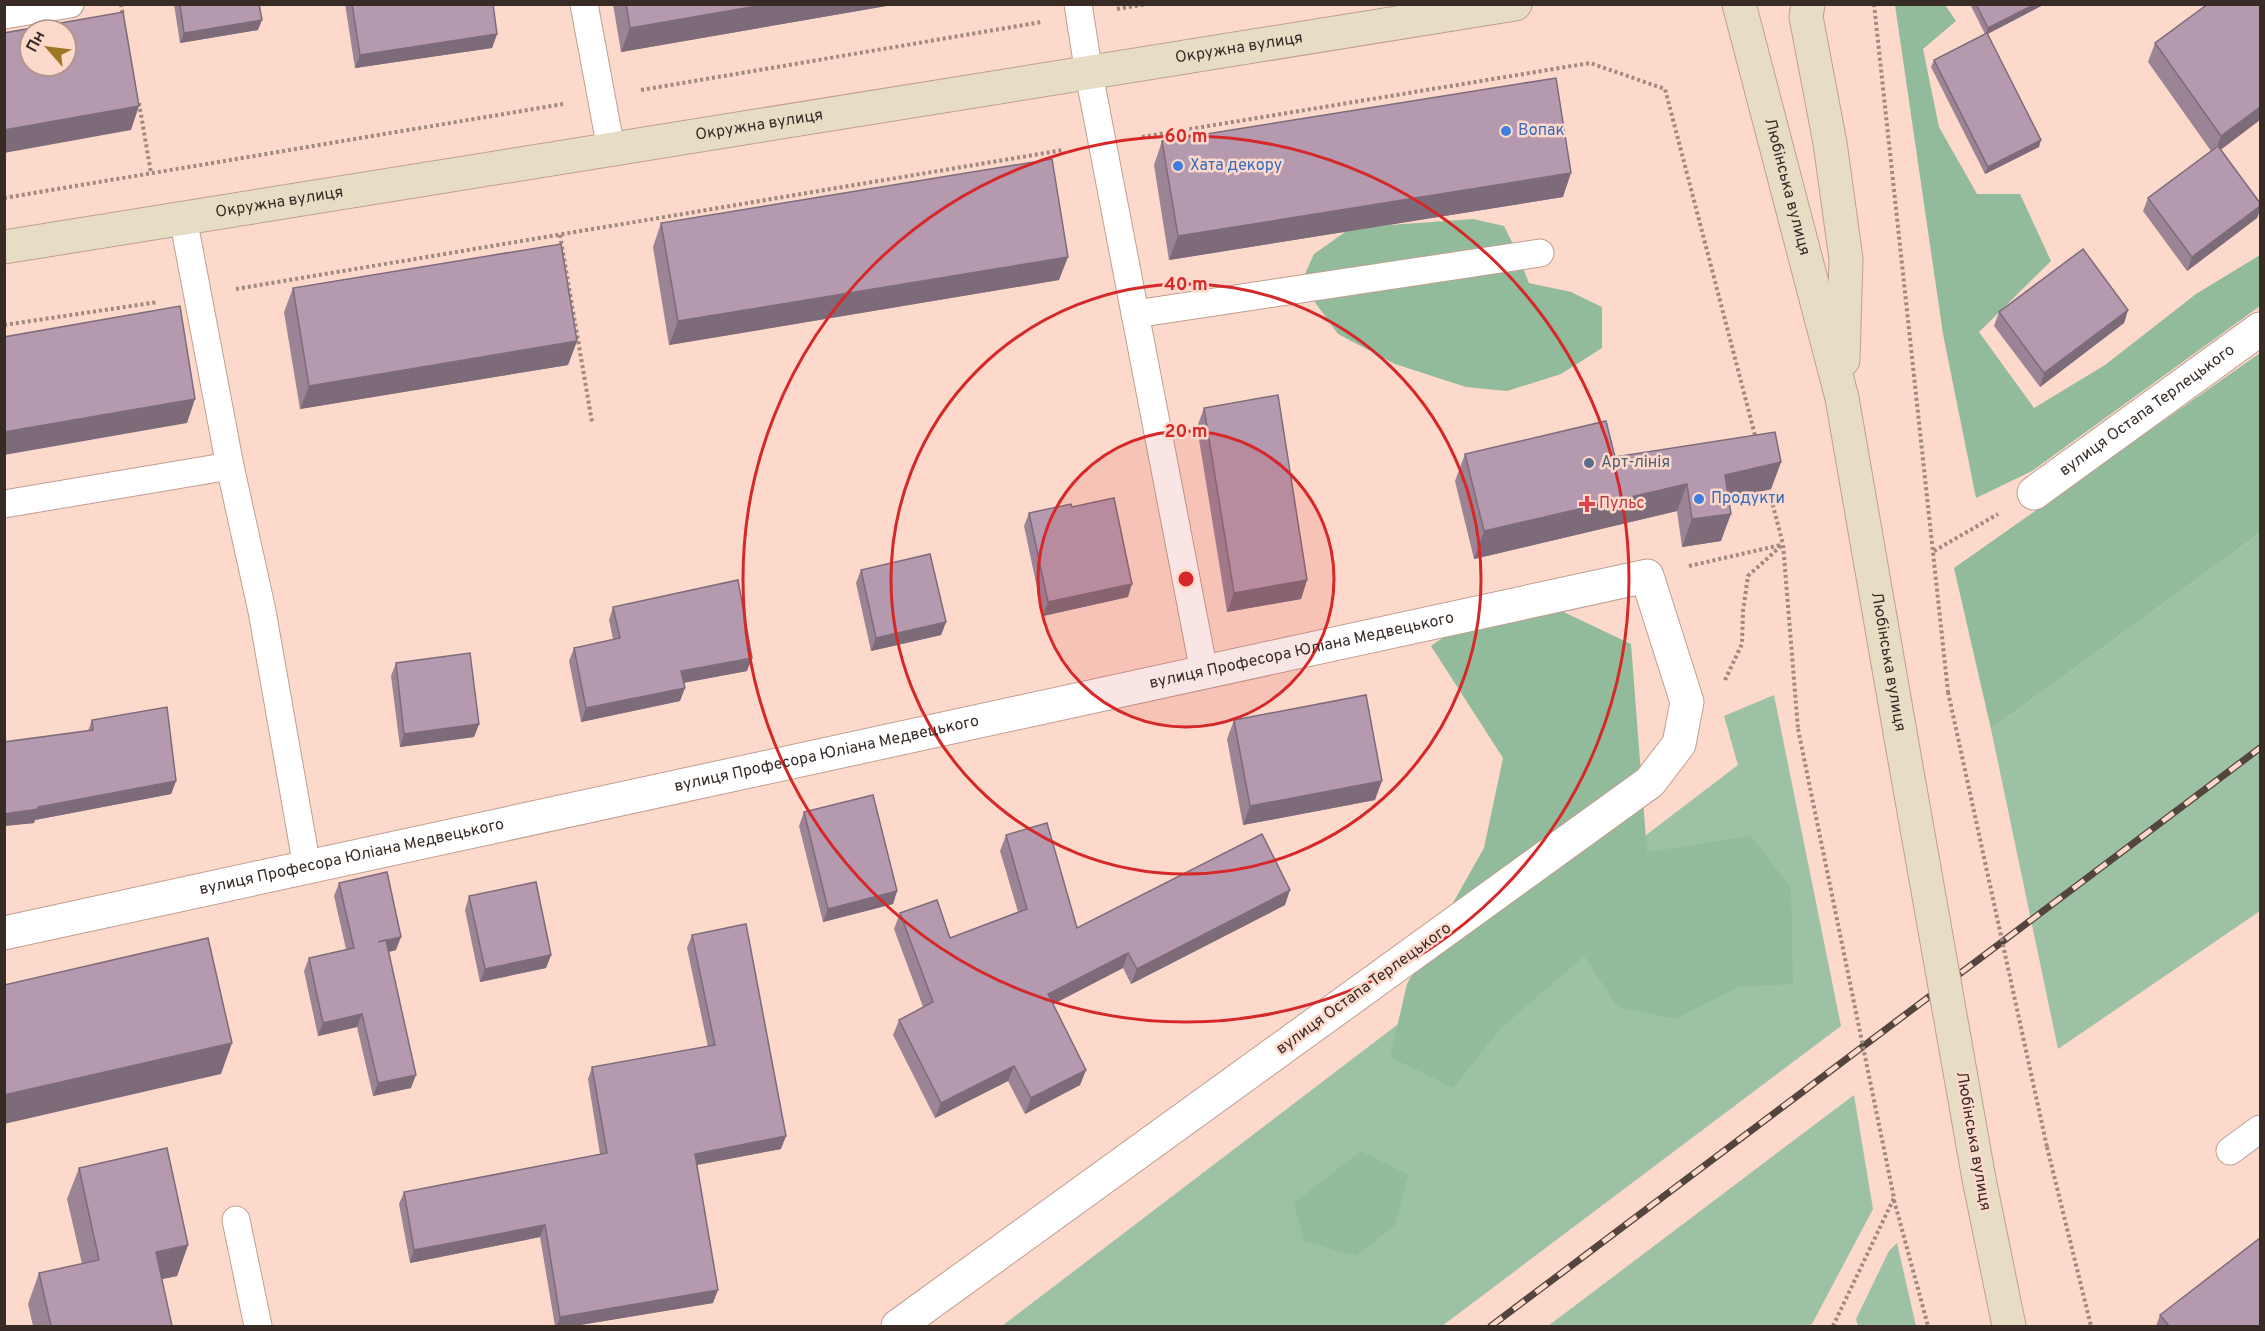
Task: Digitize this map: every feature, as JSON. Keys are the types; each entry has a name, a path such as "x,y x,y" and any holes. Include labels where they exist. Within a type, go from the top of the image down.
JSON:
{"main road":[{"name":"Окружна вулиця","path":"4,247 1515,4"},
{"name":"Любінська вулиця","path":"1739,4 1842,398 1979,1179 2009,1326"},
{"path":"1808,4 1806,17 1830,143 1846,260 1842,398"}],"street":[{"name":"вулиця Остапа Терлецького","path":"2034,493 2260,329"},
{"name":"вулиця Професора Юліана Медвецького","path":"4,933 1647,576"},
{"name":"вулиця Остапа Терлецького","path":"898,1326 1650,782 1679,744 1687,702 1647,576"}],"lane":[{"path":"4,15 70,4"},
{"path":"584,4 611,149"},
{"path":"1078,4 1089,74 1204,672"},
{"path":"183,218 230,466 262,611 307,867"},
{"path":"1135,314 1540,253"},
{"path":"4,504 230,466"},
{"path":"2230,1151 2260,1129"},
{"path":"236,1220 258,1326"}],"path":[{"path":"121,4 125,27"},
{"path":"1874,4 1948,692 2047,1147 2091,1326"},
{"path":"4,326 198,296 1590,63 1665,89 1756,442"},
{"path":"137,94 151,173"},
{"path":"560,235 592,422"},
{"path":"1765,476 1783,544 1798,729 1894,1198 1928,1326"},
{"path":"1934,551 2034,493"},
{"path":"1647,576 1783,544"},
{"path":"1687,702 1721,688 1742,644 1743,611 1748,576 1783,544"},
{"path":"1833,1326 1894,1198"}],"green space":[{"path":"1895,5 1945,5 1956,21 1923,49 1939,127 1977,194 2020,194 2051,261 1979,332 2034,408 2105,365 2196,294 2260,255 2260,306 2032,471 1976,498 1943,334"},
{"path":"1473,219 1504,226 1529,283 1571,292 1602,307 1602,348 1561,374 1507,391 1466,387 1395,364 1338,334 1301,283 1314,254 1348,230"},
{"path":"2260,353 2260,533 1991,729 1954,568"},
{"path":"2260,533 2260,911 2058,1049 1991,729"},
{"path":"1513,588 1631,644 1647,852 1751,836 1791,888 1793,984 1738,987 1675,1019 1618,1007 1584,956 1500,1029 1453,1088 1390,1057 1407,984 1484,848 1503,758 1431,646"},
{"path":"1774,695 1841,1026 1442,1326 1002,1326 1738,765 1724,716"},
{"path":"1854,1095 1873,1209 1812,1324 1805,1326 1548,1326"},
{"path":"1361,1151 1408,1175 1395,1225 1356,1256 1304,1241 1294,1203"},
{"path":"1897,1243 1916,1326 1858,1326 1856,1319 1889,1251"}],"building":[{"path":"180,4 259,4 262,20 184,33"},
{"path":"352,4 493,4 497,34 360,55"},
{"path":"626,4 768,4 630,28"},
{"path":"1976,4 2035,4 1988,28"},
{"path":"2208,4 2260,4 2260,107 2221,136 2155,43"},
{"path":"123,12 139,106 4,130 4,33 18,31 18,78 78,78 78,20"},
{"path":"1987,33 2041,140 1988,167 1934,60"},
{"path":"1556,78 1571,173 1178,236 1162,141"},
{"path":"2218,146 2260,206 2192,257 2148,198"},
{"path":"1052,159 1068,257 678,321 661,223"},
{"path":"561,244 577,341 309,386 293,288"},
{"path":"2083,249 2128,310 2044,373 1999,312"},
{"path":"180,306 195,399 4,432 4,337"},
{"path":"1278,395 1307,580 1234,593 1204,408"},
{"path":"1606,421 1615,457 1775,432 1781,462 1725,475 1731,514 1692,519 1687,484 1484,531 1465,454"},
{"path":"1114,498 1132,584 1048,602 1029,513"},
{"path":"930,554 946,622 876,638 861,570"},
{"path":"738,580 752,658 681,671 685,688 586,708 574,648 620,638 613,607"},
{"path":"470,653 479,724 404,734 396,663"},
{"path":"1366,695 1382,781 1250,806 1234,720"},
{"path":"167,707 176,781 4,814 4,742 93,730 92,720"},
{"path":"873,795 897,891 828,909 804,812"},
{"path":"1047,823 1077,928 1262,834 1290,890 1137,969 1128,953 1048,994 1086,1070 1031,1098 1014,1066 941,1103 899,1020 933,1002 900,913 937,900 950,938 1027,909 1006,835"},
{"path":"387,872 401,937 386,940 416,1075 378,1083 362,1014 323,1023 309,958 354,948 339,883"},
{"path":"536,882 551,955 485,969 469,896"},
{"path":"746,924 786,1136 695,1154 718,1290 560,1317 545,1225 414,1250 404,1192 607,1153 592,1067 715,1045 692,935"},
{"path":"208,938 232,1043 4,1095 4,985"},
{"path":"167,1148 188,1245 156,1252 172,1326 51,1326 39,1273 99,1260 79,1168"},
{"path":"2260,1238 2260,1326 2169,1326 2160,1315"}],"railway":[{"path":"1491,1326 2260,748"}],"place":[{"name":"Вопак","path":"1506,131"},
{"name":"Хата декору","path":"1178,166"},
{"name":"Арт-лінія","path":"1589,463"},
{"name":"Продукти","path":"1699,499"},
{"name":"Пульс","path":"1587,504"}]}
